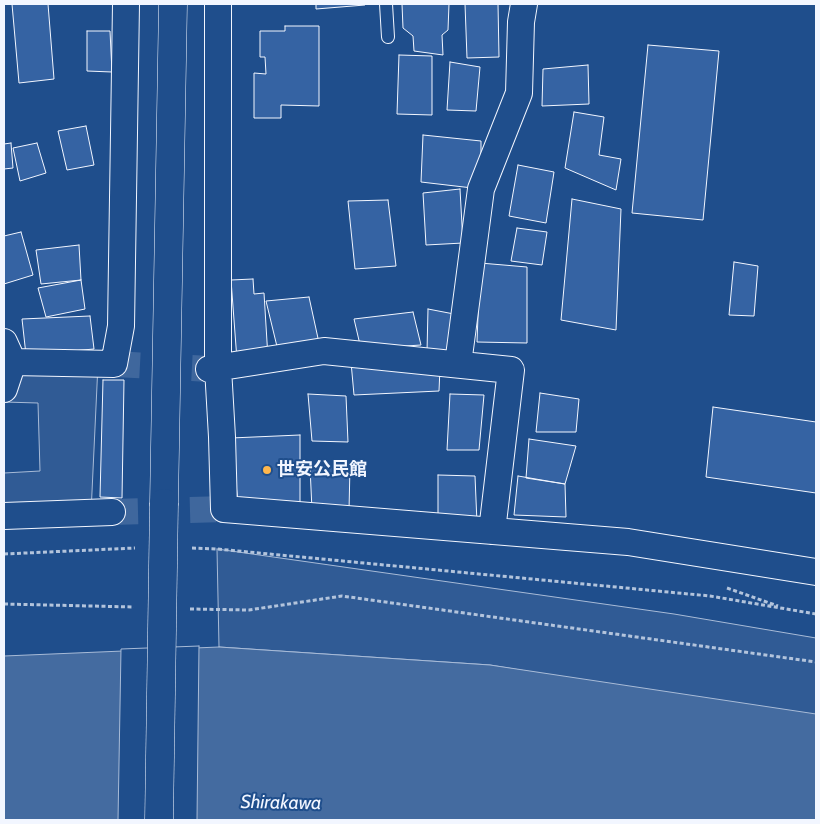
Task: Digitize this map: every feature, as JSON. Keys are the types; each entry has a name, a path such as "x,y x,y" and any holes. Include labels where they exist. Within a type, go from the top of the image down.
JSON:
{"street":[{"path":"4,389 8,352 114,364 121,326 126,4"},
{"path":"159,820 173,4"},
{"path":"218,4 213,368 222,438 224,509 628,542 816,572"},
{"path":"458,364 481,189 519,93 521,22 524,4"},
{"path":"213,368 324,351 511,370 492,531"},
{"path":"4,516 112,512"}],"lane":[{"path":"386,4 388,37"}],"path":[{"path":"4,554 117,548"},
{"path":"217,549 710,596 816,614"},
{"path":"190,609 249,610 342,596 816,662"},
{"path":"4,604 140,607"}],"shaded area":[{"path":"13,362 98,364 91,513 4,516 4,473 40,471 38,403 4,402 4,389"},
{"path":"217,549 674,614 816,638 816,719 490,665 219,647"}],"water":[{"name":"Shirakawa","path":"219,647 490,665 816,714 816,820 4,820 4,656"}],"pier":[{"path":"199,646 197,820 118,820 121,649"}],"building":[{"path":"12,4 48,4 54,79 19,83"},
{"path":"316,4 365,4 365,5 316,9"},
{"path":"402,4 449,4 448,30 442,35 443,55 414,51 413,36 403,28"},
{"path":"465,4 498,4 499,57 467,58"},
{"path":"285,26 319,26 319,106 281,105 281,118 254,118 254,73 266,74 265,57 260,57 260,31 285,31"},
{"path":"87,31 110,31 112,72 87,71"},
{"path":"648,45 719,51 703,220 632,213"},
{"path":"399,55 432,56 432,115 397,114"},
{"path":"450,62 480,67 476,111 447,110"},
{"path":"588,65 589,104 542,106 543,69"},
{"path":"574,112 604,117 599,155 621,159 616,190 565,168"},
{"path":"86,126 94,165 67,170 58,131"},
{"path":"423,135 481,141 481,189 421,182"},
{"path":"11,143 13,168 4,169 4,144"},
{"path":"37,143 46,173 20,181 13,148"},
{"path":"518,165 554,172 546,223 509,216"},
{"path":"460,189 463,243 426,245 423,193"},
{"path":"572,199 621,209 616,330 561,320"},
{"path":"388,200 396,266 355,269 348,201"},
{"path":"517,228 547,232 542,265 511,261"},
{"path":"21,232 33,275 4,284 4,236"},
{"path":"79,245 81,280 41,284 36,250"},
{"path":"734,262 758,266 754,316 729,315"},
{"path":"480,263 527,267 527,343 477,342"},
{"path":"253,279 254,294 264,293 268,358 237,360 231,280"},
{"path":"81,280 85,309 46,317 38,288"},
{"path":"309,297 321,352 280,359 266,301"},
{"path":"428,309 454,314 453,352 427,352"},
{"path":"413,312 421,345 361,349 354,319"},
{"path":"90,316 94,349 26,355 22,319"},
{"path":"351,362 440,368 439,391 354,395"},
{"path":"103,380 124,380 122,498 100,497"},
{"path":"540,393 579,399 576,432 536,432"},
{"path":"308,394 346,396 348,442 312,441"},
{"path":"450,394 484,395 479,450 447,450"},
{"path":"713,407 816,422 816,493 706,477"},
{"name":"世安公民館","path":"300,435 300,503 238,503 231,438"},
{"path":"529,439 576,446 565,484 526,478"},
{"path":"350,466 349,511 312,510 310,467"},
{"path":"438,475 475,476 477,523 438,521"},
{"path":"518,476 565,484 566,517 514,515"}],"tunnel":[{"path":"114,364 209,369"},
{"path":"112,512 224,509"}],"place":[{"name":"世安公民館","path":"267,470"}]}
